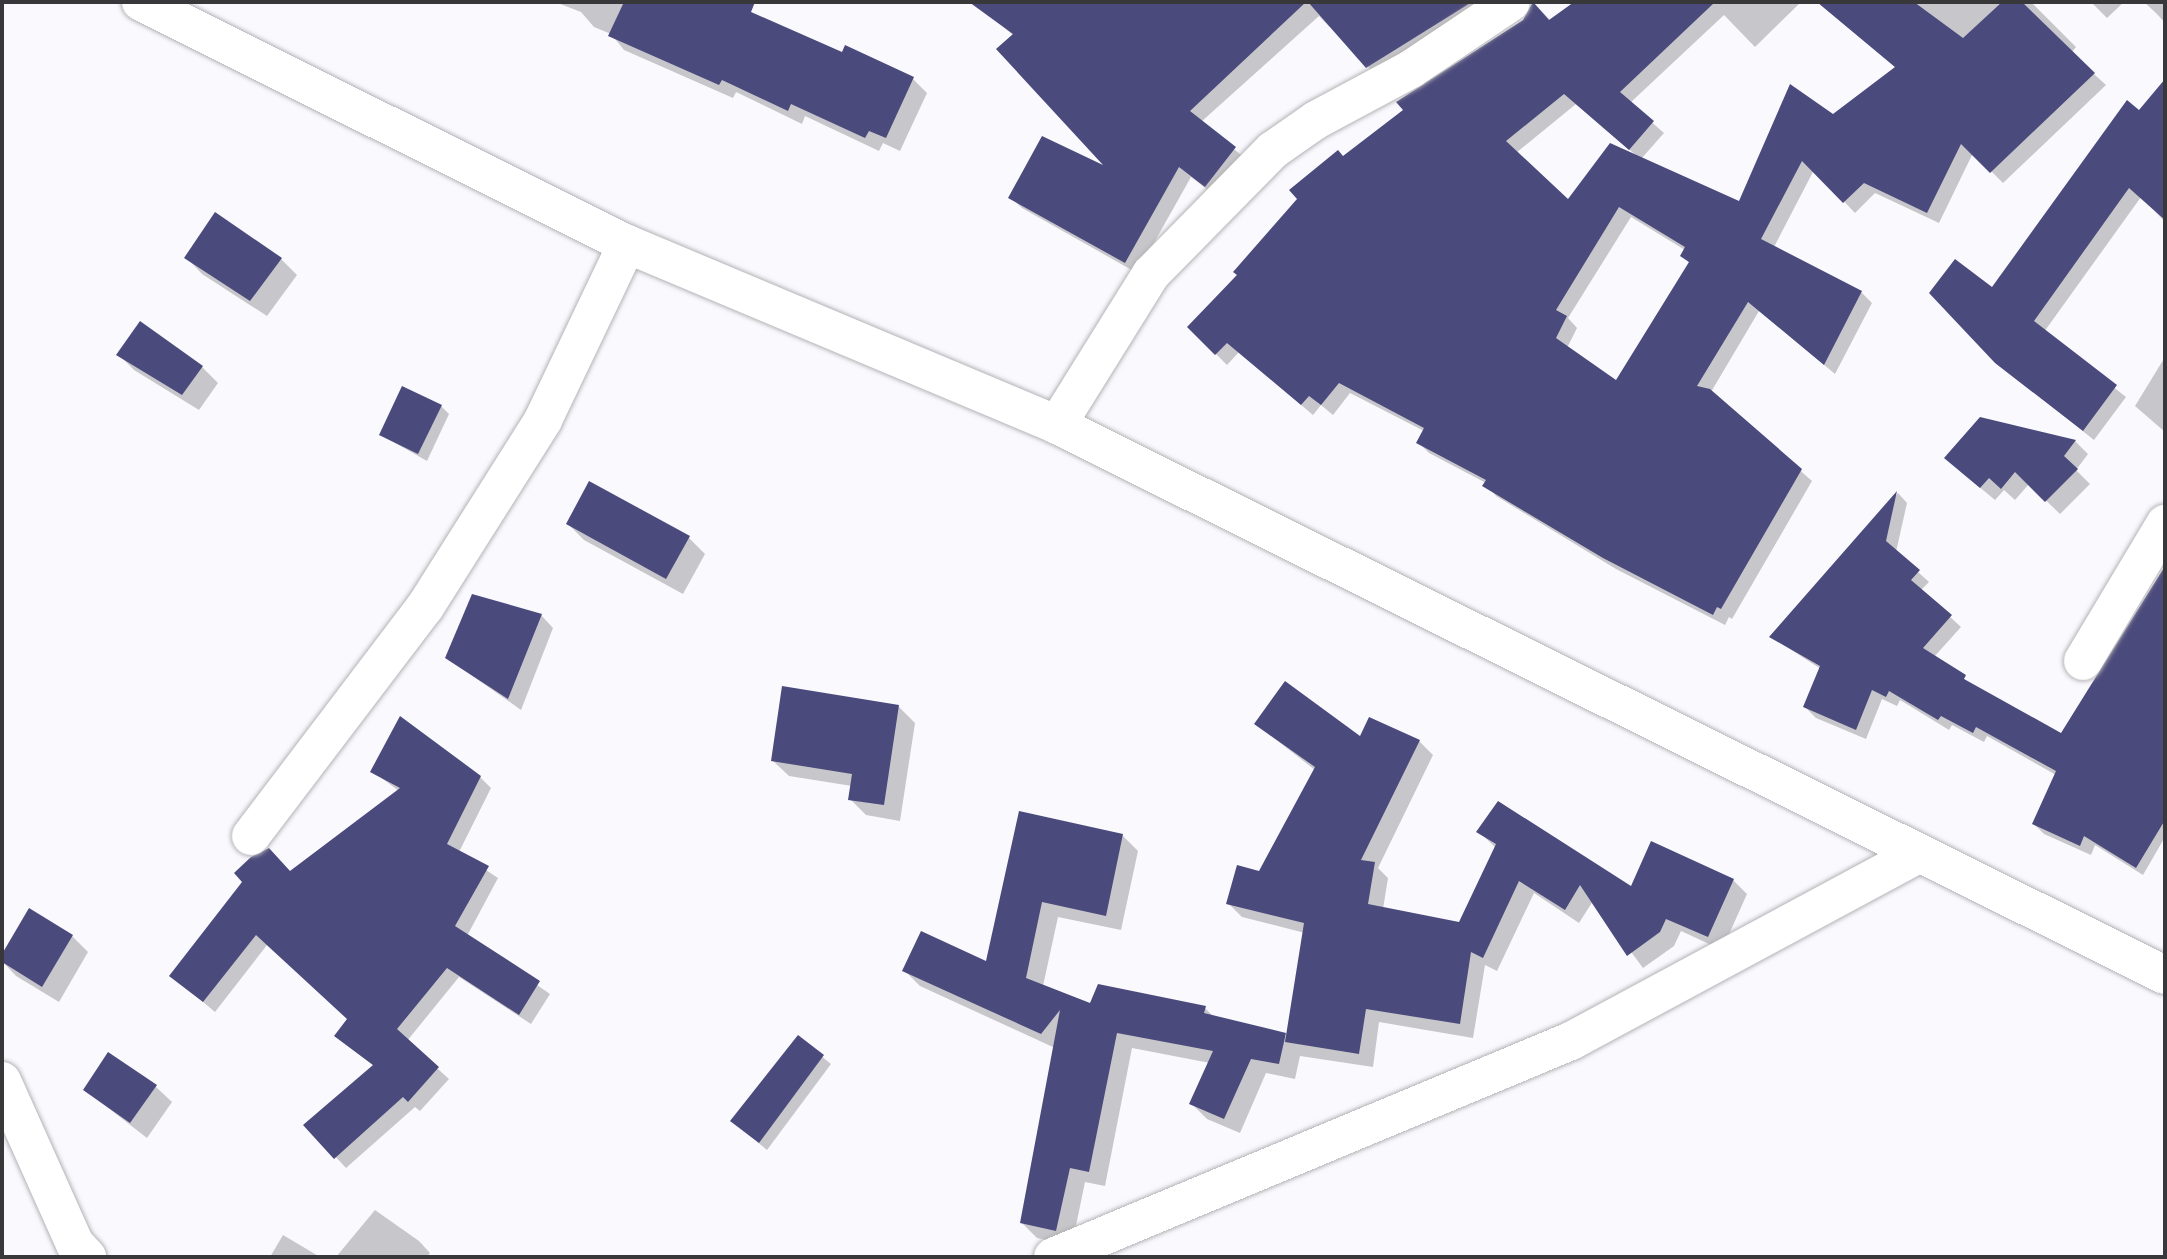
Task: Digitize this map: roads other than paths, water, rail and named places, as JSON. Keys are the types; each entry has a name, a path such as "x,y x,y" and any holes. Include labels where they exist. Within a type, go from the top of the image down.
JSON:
{"street":[{"path":"141,2 627,244 1057,425 2165,975"},
{"path":"1057,425 1151,274 1273,150 1316,120 1411,69 1511,2"},
{"path":"251,836 425,607 543,420 627,244"},
{"path":"2083,661 2165,524"},
{"path":"1053,1257 1571,1041 1919,853"},
{"path":"2,1081 75,1253"}]}
